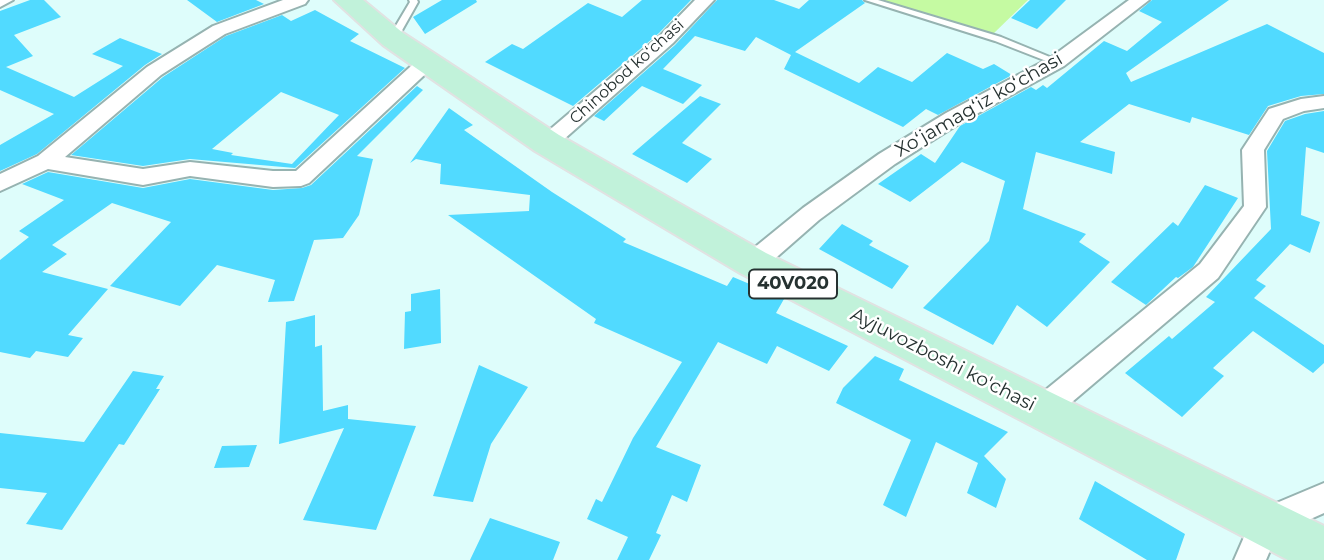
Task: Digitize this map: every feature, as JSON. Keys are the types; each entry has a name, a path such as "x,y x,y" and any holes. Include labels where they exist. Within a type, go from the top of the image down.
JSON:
{"main road":[{"name":"Ayjuvozboshi ko'chasi","path":"347,0 393,39 547,143 753,263 1042,410 1258,541"},
{"name":"40V020","path":"1258,541 1324,552"}],"street":[{"path":"0,183 46,161 154,71 219,30 299,0"},
{"name":"Chinobod koʻchasi","path":"547,143 667,39 705,0"},
{"name":"Xoʻjamagʻiz koʻchasi","path":"753,263 810,214 887,159 953,118 1057,62 1140,0"},
{"path":"46,161 143,177 190,169 273,179 300,178 319,164 428,61"},
{"path":"1042,410 1209,271 1255,207 1253,150 1276,114 1301,105 1324,102"},
{"path":"1258,541 1324,498"}],"lane":[{"path":"393,39 413,0"},
{"path":"869,0 998,39 1057,62"}],"green space":[{"path":"872,0 1028,0 992,35"}],"building":[{"path":"30,0 44,0 61,17 14,35 33,56 6,67 74,97 123,66 92,54 120,38 162,54 37,154 0,171 0,145 54,114 0,90 0,11"},
{"path":"187,0 256,0 264,4 217,22"},
{"path":"442,0 477,2 425,34 413,17"},
{"path":"642,0 691,0 659,33 573,106 485,62 512,44 523,49 588,3 622,17"},
{"path":"717,0 774,0 799,9 809,0 862,0 865,3 795,52 859,83 878,67 912,82 947,53 983,69 994,64 1012,75 938,115 926,109 903,127 784,69 791,55 756,37 745,51 695,36 663,69 702,85 683,104 642,86 604,121 594,116 675,45"},
{"path":"1030,0 1066,0 1037,29 1011,18"},
{"path":"1152,0 1229,0 1126,73 1131,82 1267,24 1324,53 1324,94 1301,96 1268,106 1249,135 1192,117 1190,123 1129,104 1080,142 1115,152 1112,174 1036,152 1023,209 1086,234 1079,242 1110,262 1047,327 1017,305 993,345 923,308 989,241 1005,181 962,162 910,202 878,184 921,154 935,163 960,126 1031,87 1036,90 1043,85 1047,88 1104,41 1127,51 1162,22 1139,11"},
{"path":"315,10 359,34 350,41 405,68 295,168 190,159 143,166 71,155 163,77 226,36 282,15 291,21","holes":["281,92 339,115 292,164 231,155 233,153 212,149"]},
{"path":"417,86 423,90 357,156 373,159 359,215 343,238 314,240 294,301 268,302 275,280 217,265 180,306 110,286 171,222 112,203 52,245 67,254 42,272 108,289 68,335 83,338 68,357 36,351 30,358 0,352 0,260 29,237 19,231 64,200 22,184 48,172 143,188 190,179 273,190 302,188 311,185"},
{"path":"700,96 721,104 682,143 712,159 687,183 632,154"},
{"path":"449,108 473,125 464,130 552,192 626,239 623,242 727,286 733,277 778,296 784,299 776,313 848,346 829,371 777,346 767,364 718,342 656,447 701,465 687,502 672,495 656,533 661,535 649,560 617,560 628,537 587,519 596,499 602,502 633,438 682,362 594,323 596,319 448,215 529,211 530,195 440,184 441,164 416,159 410,163"},
{"path":"1324,111 1324,153 1306,147 1301,215 1320,222 1310,253 1290,244 1256,280 1266,286 1254,298 1324,345 1324,363 1313,373 1253,331 1213,368 1224,376 1182,417 1125,373 1169,336 1172,339 1215,302 1206,297 1271,229 1267,151 1285,121"},
{"path":"1205,185 1238,198 1193,267 1176,277 1146,305 1111,282 1173,222 1178,226"},
{"path":"842,224 873,241 869,245 909,266 892,289 819,249"},
{"path":"440,289 441,343 404,349 405,312 411,311 411,294"},
{"path":"315,315 315,347 322,345 323,411 348,405 348,419 416,426 376,530 303,520 344,428 279,444 286,322"},
{"path":"875,356 904,369 899,380 1008,432 984,456 1006,479 996,508 967,493 978,463 936,442 906,517 883,505 911,440 836,403 843,388"},
{"path":"479,365 528,387 491,444 473,502 433,496"},
{"path":"133,371 164,376 156,389 160,389 124,445 119,444 62,530 26,524 47,493 0,488 0,433 84,442"},
{"path":"257,445 249,467 214,468 222,446"},
{"path":"1095,481 1185,534 1176,560 1147,560 1079,519"},
{"path":"490,518 560,542 553,560 470,560"}]}
